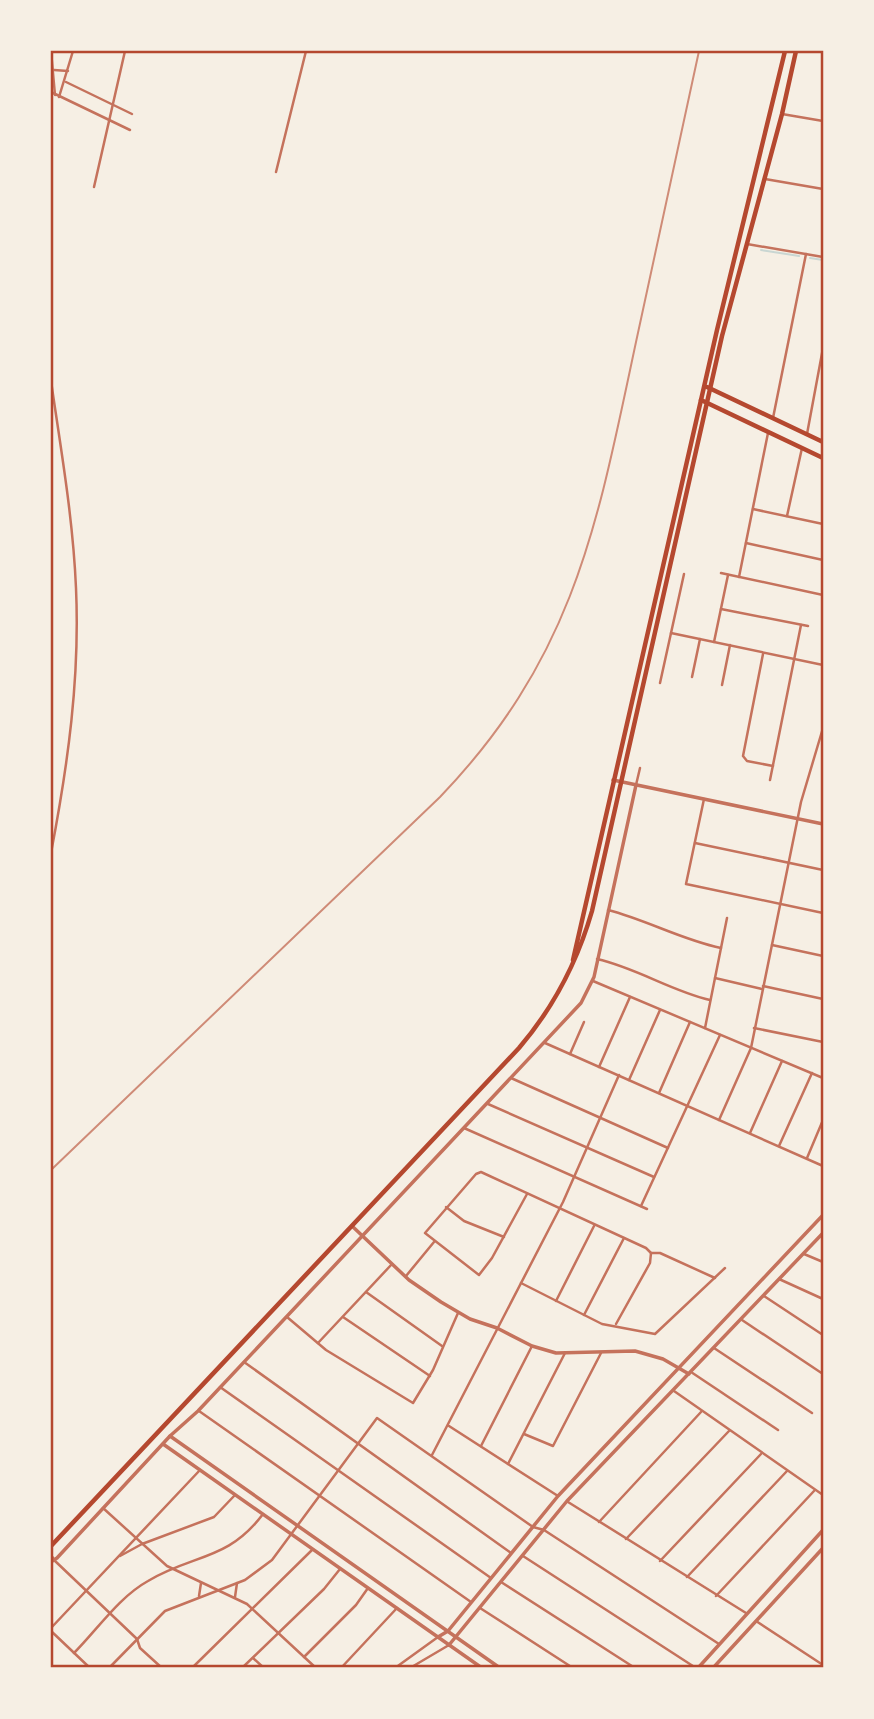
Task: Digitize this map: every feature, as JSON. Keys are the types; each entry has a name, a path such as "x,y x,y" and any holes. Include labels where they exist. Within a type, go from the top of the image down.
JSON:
{"main road":[{"path":"51,1546 526,1039 549,1009 569,974 592,911 707,403 707,387 785,51"},
{"path":"569,974 701,400 707,387 782,114 796,51"},
{"path":"707,387 823,442"},
{"path":"701,400 823,458"}],"street":[{"path":"51,51 52,76 57,96"},
{"path":"57,96 66,82 73,51"},
{"path":"94,187 124,51"},
{"path":"276,172 306,51"},
{"path":"53,70 68,71"},
{"path":"66,82 132,114"},
{"path":"51,92 130,130"},
{"path":"782,114 823,121"},
{"path":"764,179 823,190"},
{"path":"745,244 823,257"},
{"path":"773,418 806,254"},
{"path":"807,434 823,348"},
{"path":"51,381 73,541 77,640 70,743 51,853"},
{"path":"739,577 768,432"},
{"path":"787,516 802,448"},
{"path":"753,509 823,523"},
{"path":"746,543 823,560"},
{"path":"722,573 823,595"},
{"path":"660,683 684,574"},
{"path":"713,642 728,575"},
{"path":"720,609 808,626"},
{"path":"770,780 802,625"},
{"path":"671,633 823,665"},
{"path":"692,677 699,639"},
{"path":"722,685 730,645"},
{"path":"763,652 743,756 747,761 773,766"},
{"path":"719,1120 751,1048 797,819 823,728"},
{"path":"162,1668 140,1648 136,1639 52,1560 170,1436 198,1411 582,1003 593,981 640,768"},
{"path":"613,780 823,824"},
{"path":"705,799 686,884 823,913"},
{"path":"695,843 823,870"},
{"path":"608,910 644,919 698,943 720,948"},
{"path":"705,1028 727,918"},
{"path":"772,945 823,956"},
{"path":"597,959 627,967 687,994 710,1000"},
{"path":"715,978 823,999"},
{"path":"593,981 823,1078"},
{"path":"599,1067 630,997"},
{"path":"629,1080 660,1010"},
{"path":"569,1054 584,1022"},
{"path":"658,1093 690,1022"},
{"path":"754,1028 823,1042"},
{"path":"641,1206 720,1035"},
{"path":"543,1042 823,1166"},
{"path":"750,1133 782,1060"},
{"path":"779,1146 812,1073"},
{"path":"432,1455 560,1209 619,1075"},
{"path":"511,1078 668,1147"},
{"path":"487,1104 654,1177"},
{"path":"807,1158 823,1120"},
{"path":"464,1128 647,1209"},
{"path":"527,1194 487,1267 477,1275 433,1242 424,1231 479,1172 624,1238 651,1253 660,1253 715,1278"},
{"path":"446,1207 464,1221 504,1237"},
{"path":"395,1668 448,1631 558,1496 823,1215"},
{"path":"555,1301 595,1225"},
{"path":"352,1226 405,1276 458,1313 497,1328 532,1346 565,1353 603,1350 645,1353 680,1367 778,1430"},
{"path":"410,1668 457,1638 567,1501 823,1233"},
{"path":"584,1315 624,1238"},
{"path":"405,1276 433,1242"},
{"path":"615,1324 621,1319 644,1274 651,1253"},
{"path":"804,1254 823,1262"},
{"path":"318,1343 392,1264"},
{"path":"521,1283 602,1324 659,1333 725,1268"},
{"path":"779,1279 823,1299"},
{"path":"366,1292 442,1346"},
{"path":"764,1296 823,1335"},
{"path":"286,1317 318,1343 408,1402 415,1403 458,1313"},
{"path":"343,1317 356,1329 430,1376"},
{"path":"741,1320 823,1374"},
{"path":"481,1446 532,1346"},
{"path":"714,1348 812,1413"},
{"path":"524,1434 551,1447 603,1350"},
{"path":"508,1464 565,1353"},
{"path":"244,1362 512,1553"},
{"path":"220,1387 491,1578"},
{"path":"673,1390 823,1495"},
{"path":"198,1411 471,1602"},
{"path":"599,1522 701,1412"},
{"path":"109,1668 165,1611 237,1583 267,1565 299,1527 377,1418 533,1527 544,1530 719,1644"},
{"path":"448,1425 558,1496"},
{"path":"626,1539 729,1431"},
{"path":"170,1436 500,1668"},
{"path":"163,1444 482,1668"},
{"path":"660,1561 761,1454"},
{"path":"90,1668 51,1629 200,1470"},
{"path":"687,1577 787,1471"},
{"path":"716,1596 815,1489"},
{"path":"117,1557 142,1544 214,1517 235,1494"},
{"path":"567,1501 746,1613 823,1665"},
{"path":"103,1508 173,1570 235,1597 254,1610 316,1668"},
{"path":"74,1653 141,1585 234,1545 248,1534 263,1514"},
{"path":"523,1556 697,1668 823,1531"},
{"path":"713,1668 823,1548"},
{"path":"192,1668 254,1610 313,1549"},
{"path":"242,1668 340,1569"},
{"path":"501,1582 635,1668"},
{"path":"199,1598 201,1583"},
{"path":"235,1597 237,1583"},
{"path":"304,1657 356,1605 368,1588"},
{"path":"341,1668 397,1608"},
{"path":"480,1608 573,1668"},
{"path":"253,1658 264,1668"},
{"path":"417,1662 423,1668"}],"waterway":[{"path":"761,250 799,256"},
{"path":"810,258 823,260"}],"railway":[{"path":"51,1170 440,797 486,744 522,692 551,639 574,585 592,529 622,408 699,51"}]}
